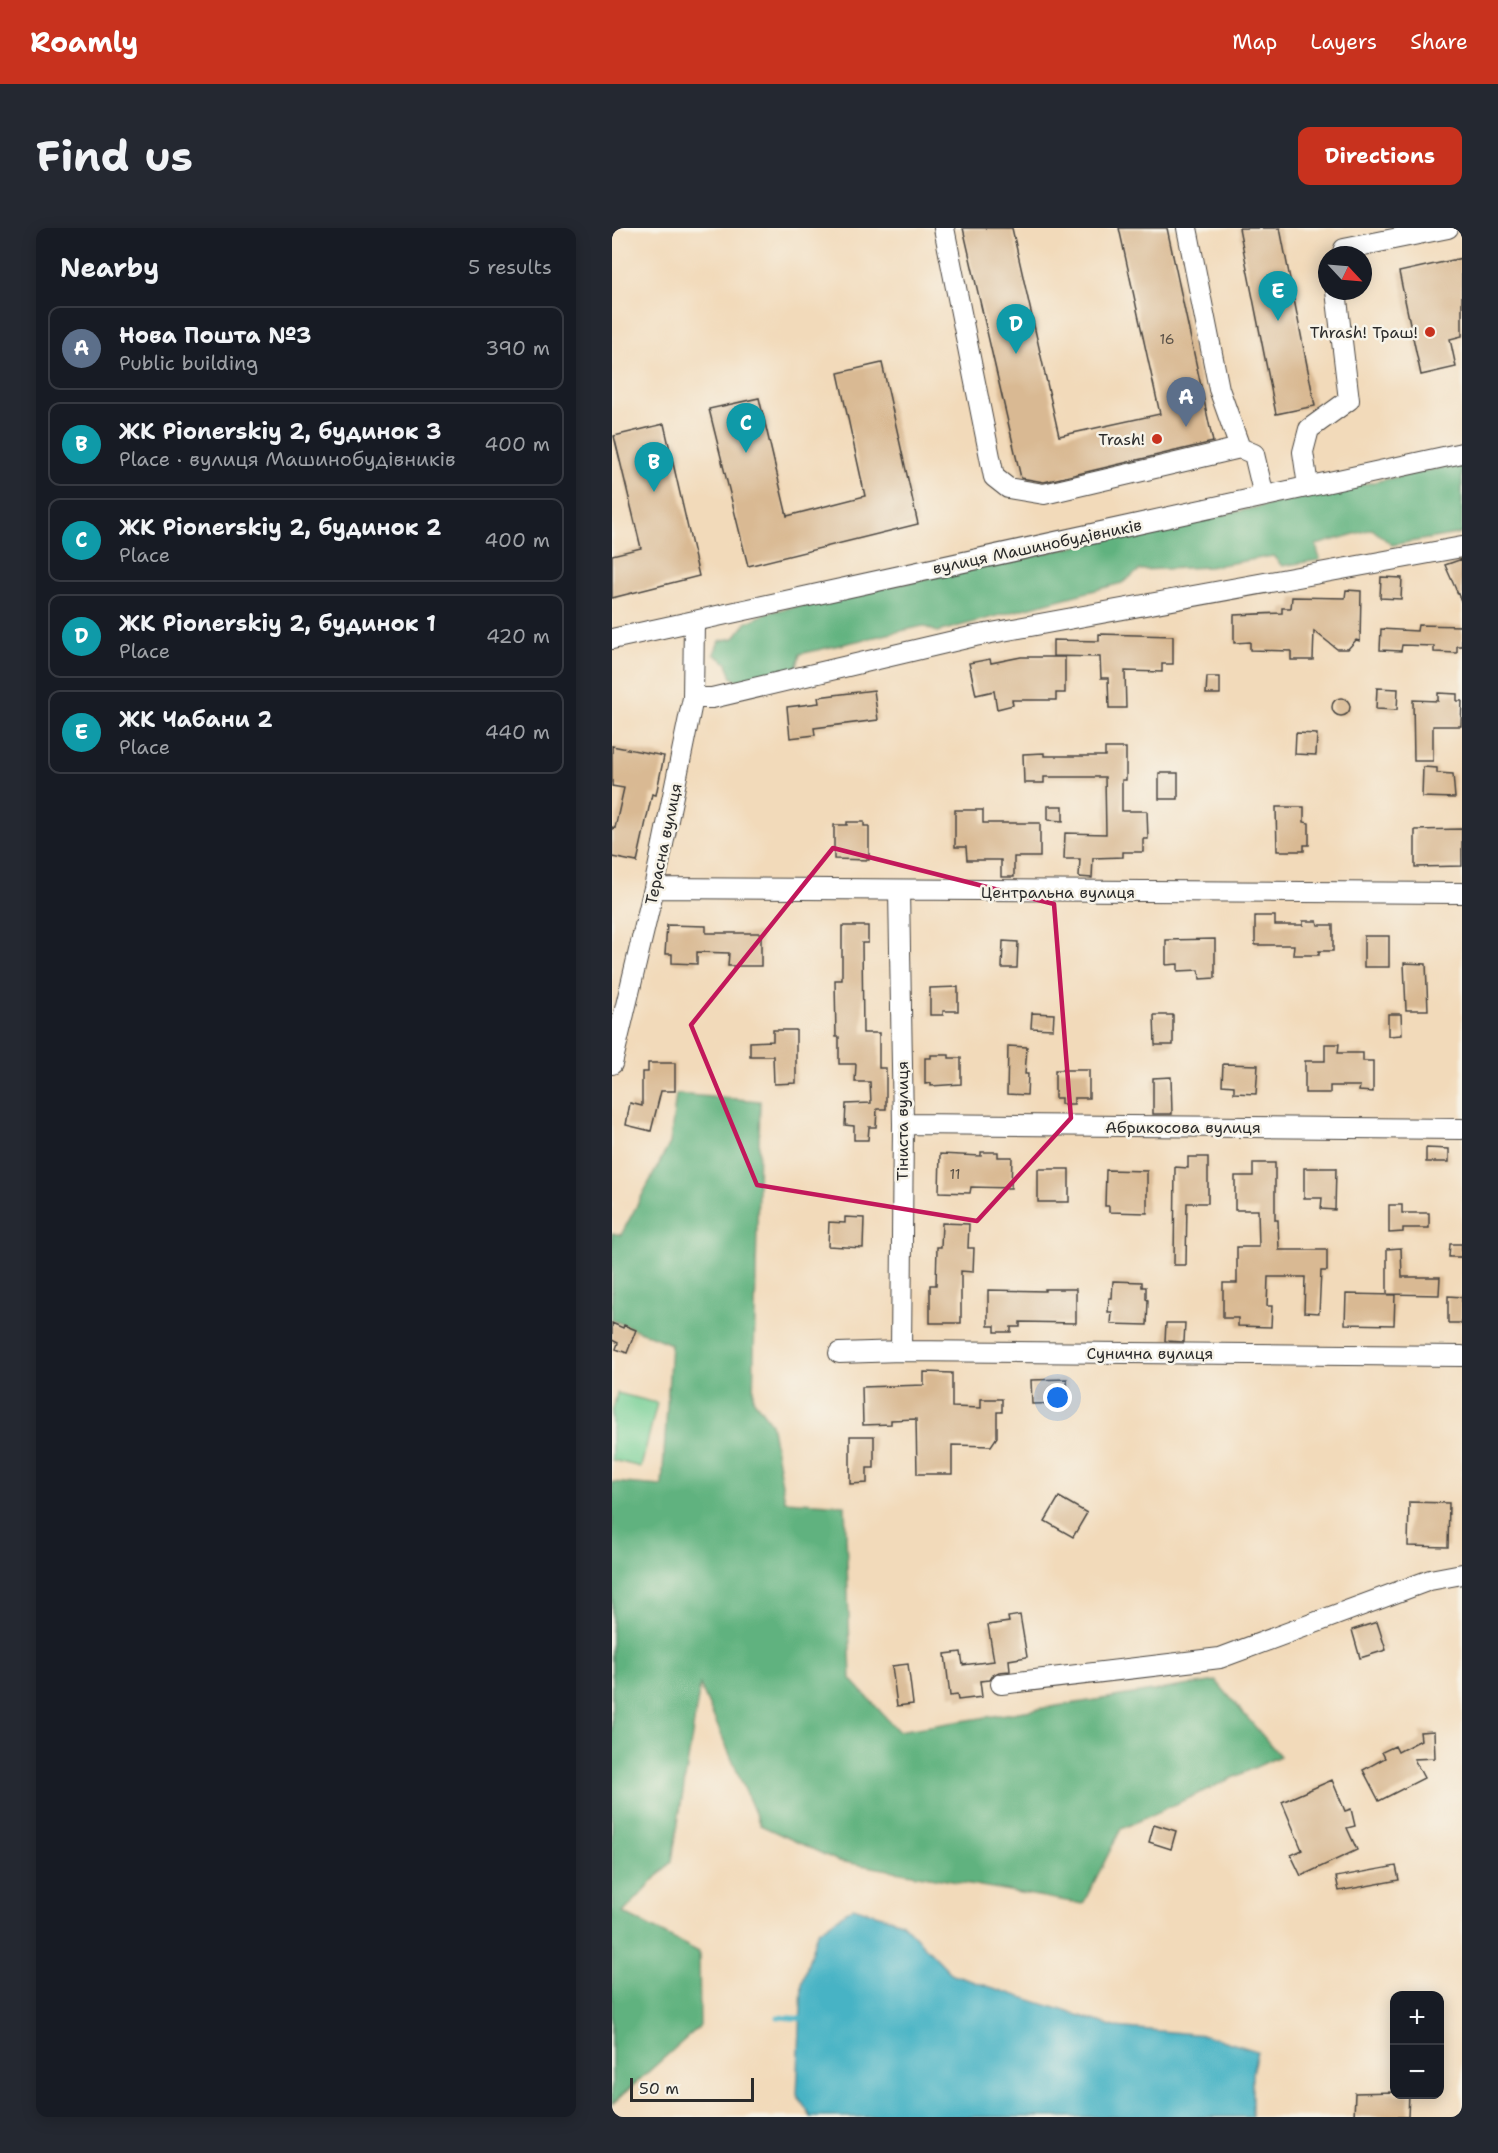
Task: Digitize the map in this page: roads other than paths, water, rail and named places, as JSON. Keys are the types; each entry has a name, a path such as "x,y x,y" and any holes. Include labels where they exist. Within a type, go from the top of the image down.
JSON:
{"street":[{"path":"944,228 994,477 1008,488 1044,494 1240,448 1254,454 1264,496"},
{"path":"1187,228 1219,389 1240,448"},
{"path":"1359,246 1448,228"},
{"path":"1308,486 1303,452 1309,429 1349,400 1337,300"},
{"name":"вулиця Машинобудівників","path":"612,639 1462,453"},
{"path":"693,698 712,698 975,636 1462,547"},
{"name":"Терасна вулиця","path":"612,1064 654,888 693,698 694,621"},
{"name":"Центральна вулиця","path":"654,888 1462,893"},
{"name":"Тіниста вулиця","path":"899,891 903,1124 901,1352"},
{"name":"Абрикосова вулиця","path":"903,1124 1462,1129"},
{"name":"Сунична вулиця","path":"838,1353 1462,1356"},
{"path":"1001,1684 1220,1658 1430,1580 1462,1574"}],"water":[{"path":"853,1907 901,1922 953,1975 1115,2027 1205,2035 1257,2051 1252,2074 1252,2117 811,2117 797,2095 802,1984 817,1932"}],"waterway":[{"path":"778,2017 805,2019"}],"place":[{"name":"ЖК Чабани 2","path":"1278,321"},
{"name":"Thrash! Траш!","path":"1430,332"},
{"name":"ЖК Pionerskiy 2, будинок 1","path":"1016,354"},
{"name":"Нова Пошта №3","path":"1186,427"},
{"name":"Trash!","path":"1157,439"},
{"name":"ЖК Pionerskiy 2, будинок 2","path":"746,453"},
{"name":"ЖК Pionerskiy 2, будинок 3","path":"654,492"}]}
